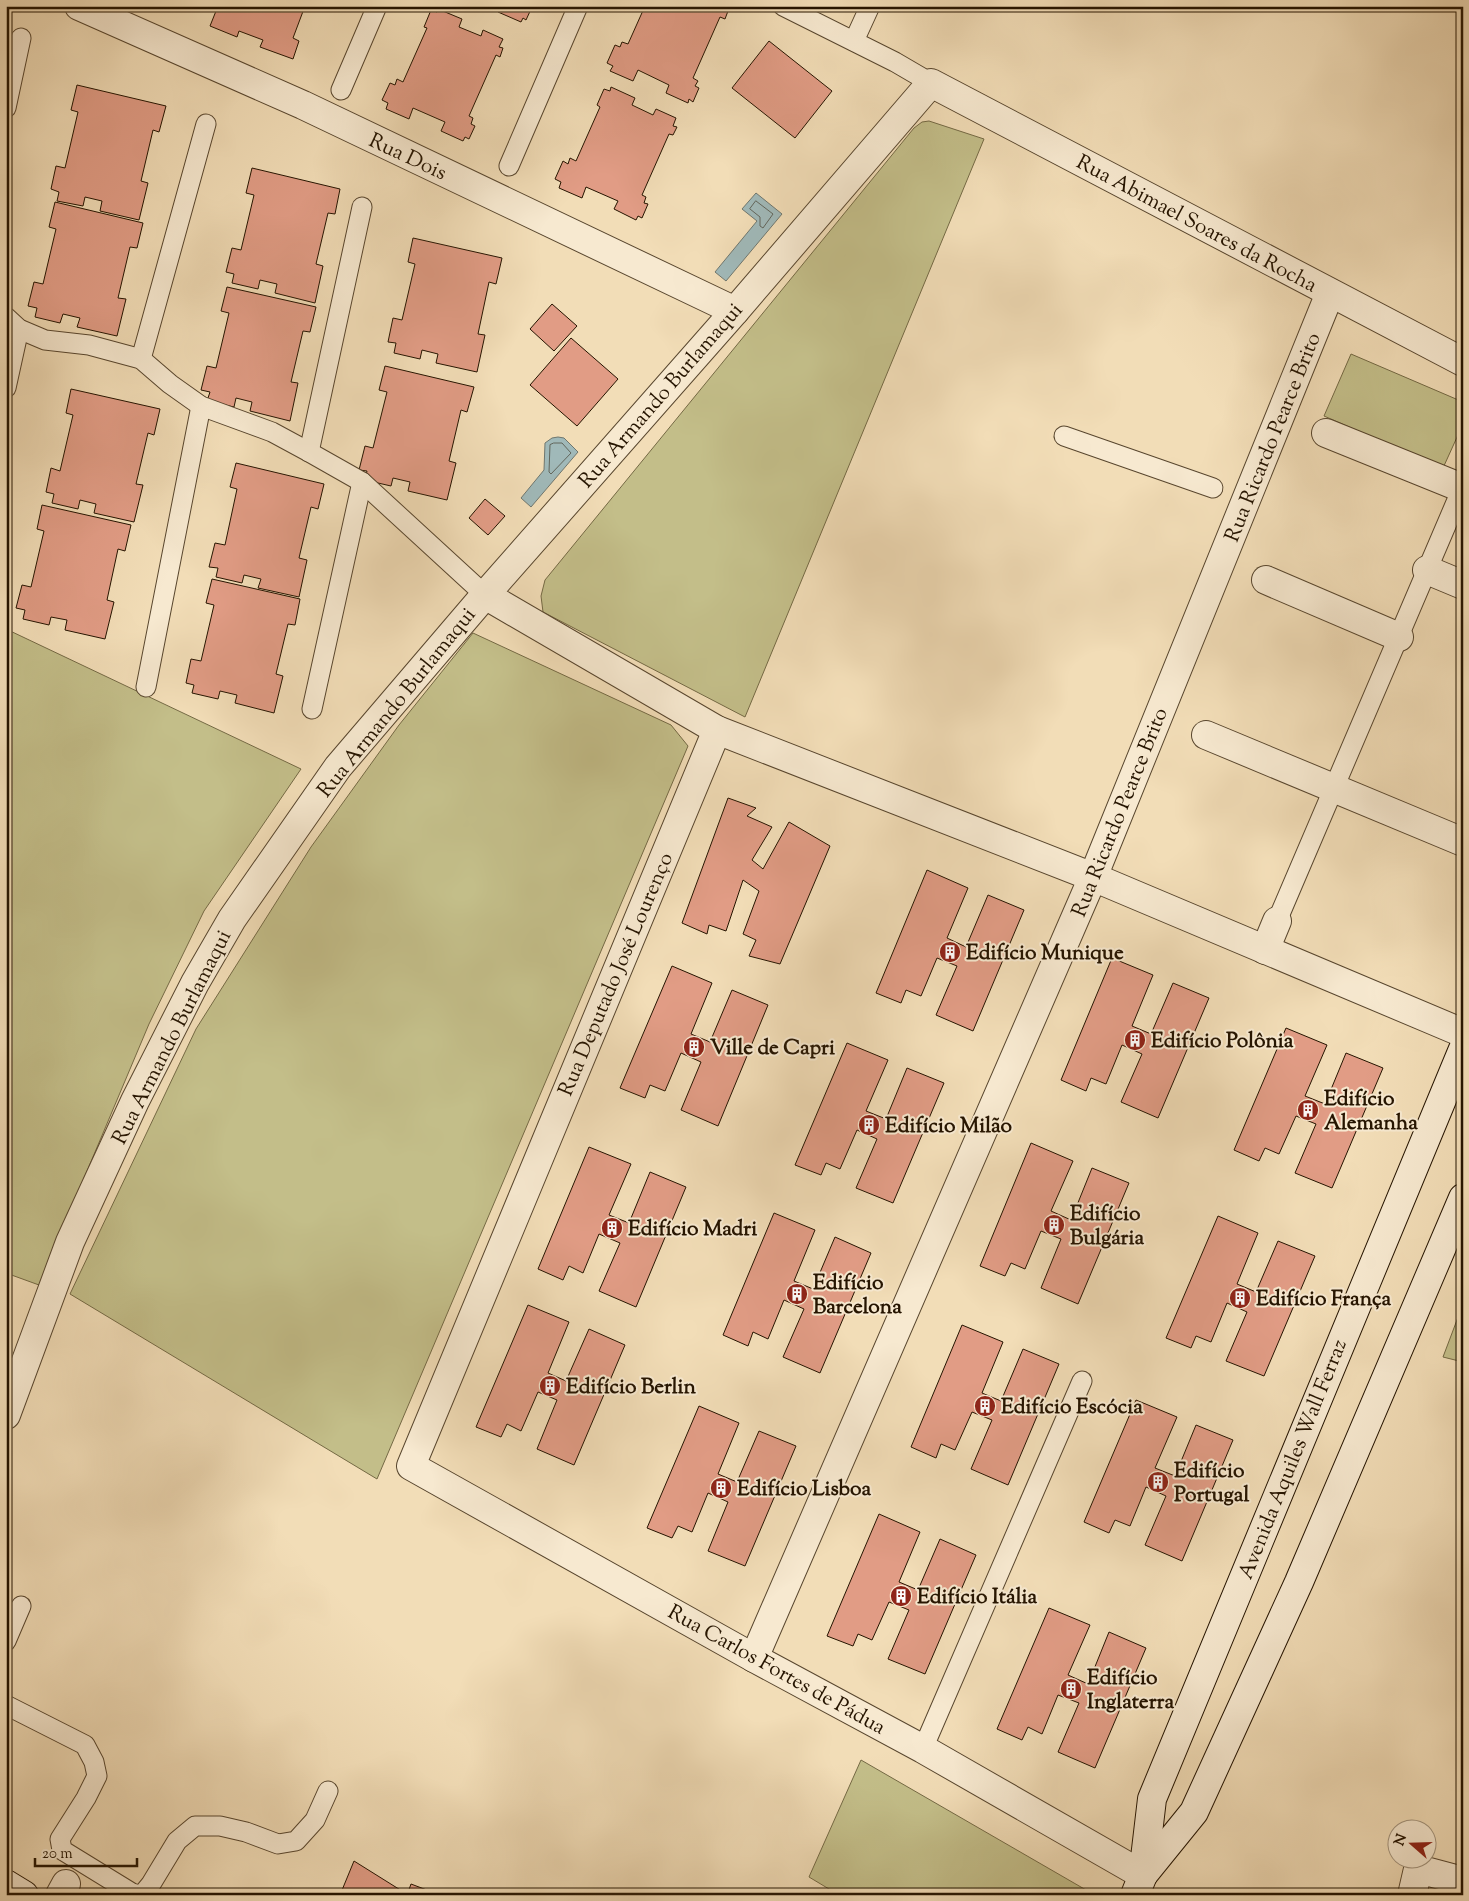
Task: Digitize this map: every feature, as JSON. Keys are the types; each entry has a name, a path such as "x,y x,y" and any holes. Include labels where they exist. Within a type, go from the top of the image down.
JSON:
{"street":[{"name":"Rua Dois","path":"79,6 303,105 735,311"},
{"name":"Rua Armando Burlamaqui","path":"6,1415 70,1242 139,1093 195,984 232,919 338,767 485,595 735,311 931,83"},
{"name":"Rua Abimael Soares da Rocha","path":"931,83 1463,362"},
{"name":"Rua Ricardo Pearce Brito","path":"754,1658 1093,877 1330,293"},
{"path":"1326,433 1462,487"},
{"path":"1427,570 1463,585"},
{"path":"1266,580 1399,637"},
{"path":"485,595 717,730 1093,877 1463,1033"},
{"name":"Rua Deputado José Lourenço","path":"410,1466 717,730"},
{"path":"1206,735 1463,842"},
{"path":"1265,950 1277,921"},
{"name":"Avenida Aquiles Wall Ferraz","path":"1139,1885 1152,1799 1463,1049"},
{"path":"1139,1885 1194,1812 1299,1582 1463,1198"},
{"name":"Rua Carlos Fortes de Pádua","path":"410,1466 754,1658 926,1743 1139,1885"},
{"path":"1415,1882 1463,1881"},
{"path":"6,1884 24,1895"}],"lane":[{"path":"341,90 376,6"},
{"path":"509,166 578,6"},
{"path":"783,6 854,41 931,83"},
{"path":"854,41 870,6"},
{"path":"6,108 22,38"},
{"path":"141,359 206,124"},
{"path":"309,452 362,207"},
{"path":"6,388 13,323 45,340 89,345 141,359 170,384 201,406 272,432 362,482 485,595"},
{"path":"146,687 201,406"},
{"path":"1064,436 1213,488"},
{"path":"312,709 362,482"},
{"path":"1277,921 1462,487"},
{"path":"926,1743 1082,1381"},
{"path":"6,1641 21,1606"},
{"path":"6,1705 85,1745 94,1762 97,1776 86,1798 60,1839 68,1880 140,1895 151,1884 177,1841 195,1826 220,1826 246,1832 278,1844 296,1841 315,1820 328,1791"}],"shaded area":[{"path":"929,121 984,139 745,717 543,612 541,596 545,580 914,128 922,122"},
{"path":"1351,354 1463,402 1463,424 1443,468 1324,416"},
{"path":"6,629 301,769 204,911 149,1024 39,1285 6,1273"},
{"path":"473,633 671,725 688,746 377,1479 70,1294 196,1029 311,847 399,725"},
{"path":"1463,1304 1463,1362 1443,1357"},
{"path":"861,1760 1093,1895 839,1895 809,1877"}],"water":[{"path":"756,193 782,214 726,281 715,272 757,221 742,209"},
{"path":"552,438 564,438 578,452 531,507 521,498 544,470 545,443"}],"building":[{"path":"218,6 305,6 293,38 299,41 293,59 260,47 263,40 239,31 237,37 210,26"},
{"path":"501,6 532,7 526,20 523,18 521,22 498,12"},
{"path":"645,6 726,6 724,9 728,11 725,19 720,17 693,78 698,81 695,86 699,88 693,102 689,99 688,103 666,93 669,85 638,70 633,81 610,71 613,66 607,63 615,45 620,47 622,42 628,44"},
{"path":"438,9 462,19 459,27 481,36 483,30 503,39 499,47 503,48 500,57 496,55 469,116 473,118 471,124 475,126 469,139 465,137 463,141 441,131 445,122 413,108 409,119 386,109 388,103 382,100 390,83 395,85 397,79 403,82 427,28 424,27 431,10 437,12"},
{"path":"769,41 832,91 795,138 732,88"},
{"path":"77,85 166,106 159,132 153,130 141,181 148,183 139,220 100,211 102,201 85,197 83,206 57,201 59,192 51,189 56,166 65,168 78,112 71,110"},
{"path":"611,87 635,98 632,105 653,115 656,109 676,118 673,126 677,127 673,135 669,134 642,195 646,197 644,203 648,204 642,218 638,216 636,220 614,209 618,201 586,187 582,198 559,188 561,182 555,179 563,161 568,164 570,158 576,161 600,107 597,105 604,89 610,91"},
{"path":"252,168 340,189 335,214 328,213 316,264 323,266 315,303 275,293 277,284 260,280 258,289 232,283 234,274 226,272 232,248 241,250 254,195 246,193"},
{"path":"55,202 143,223 137,248 130,247 118,298 126,299 117,336 77,327 80,318 63,314 60,323 35,317 37,308 28,306 34,282 43,284 56,229 49,227"},
{"path":"413,238 502,258 496,284 489,282 478,334 485,335 477,372 436,363 438,354 422,350 420,359 394,353 396,343 388,342 393,318 402,320 415,264 408,262"},
{"path":"227,287 316,307 310,332 303,331 291,382 298,383 290,421 250,411 252,402 236,398 234,407 207,401 210,392 201,390 207,366 216,368 229,313 221,311"},
{"path":"552,304 577,326 554,351 530,329"},
{"path":"571,338 618,379 577,426 530,385"},
{"path":"385,366 474,387 467,412 461,410 449,461 456,463 447,500 408,491 410,482 393,478 391,486 365,480 367,471 359,470 365,446 373,448 387,392 379,390"},
{"path":"71,389 160,409 154,435 148,433 136,484 143,485 134,522 94,513 96,504 80,500 78,509 52,503 54,494 46,492 51,468 60,471 73,415 66,413"},
{"path":"236,463 324,484 318,509 311,507 299,558 307,560 299,597 258,588 261,579 244,575 242,583 216,577 218,568 209,567 215,543 225,545 237,489 230,487"},
{"path":"485,499 505,516 488,535 469,518"},
{"path":"42,505 131,525 125,551 118,549 107,600 114,602 105,639 65,630 67,620 51,617 49,625 23,619 25,610 16,608 22,585 31,587 44,531 37,529"},
{"path":"212,579 300,599 295,625 288,624 276,674 283,676 274,713 235,703 237,695 220,691 218,699 192,693 194,685 186,683 191,659 201,661 214,605 206,603"},
{"path":"728,798 756,808 747,816 772,827 752,860 763,869 789,822 830,846 780,964 749,956 756,940 743,934 759,891 743,880 726,931 709,925 707,934 682,923"},
{"name":"Edifício Munique","path":"927,870 968,888 947,938 966,947 988,895 1024,910 973,1031 936,1015 957,966 937,958 921,996 906,990 901,1003 876,993"},
{"name":"Edifício Polônia","path":"1112,958 1153,975 1132,1026 1151,1034 1173,983 1209,998 1158,1118 1121,1102 1142,1054 1122,1045 1106,1084 1091,1078 1086,1091 1061,1080"},
{"name":"Ville de Capri","path":"672,966 712,983 691,1034 710,1042 732,990 768,1005 718,1126 681,1110 701,1062 681,1053 665,1091 650,1085 645,1098 620,1088"},
{"name":"Edifício Alemanha","path":"1286,1028 1327,1045 1305,1096 1325,1104 1346,1053 1383,1068 1332,1188 1295,1173 1316,1124 1296,1116 1279,1154 1265,1148 1259,1161 1234,1150"},
{"name":"Edifício Milão","path":"847,1043 888,1060 866,1111 886,1119 907,1068 944,1083 893,1203 856,1188 877,1139 857,1130 840,1169 826,1163 821,1175 795,1165"},
{"name":"Edifício Bulgária","path":"1031,1143 1073,1161 1051,1211 1071,1220 1092,1168 1129,1183 1078,1304 1041,1288 1061,1239 1041,1231 1025,1269 1011,1263 1005,1276 980,1266"},
{"name":"Edifício Madri","path":"589,1147 631,1164 609,1215 629,1223 650,1172 686,1187 636,1307 599,1291 620,1243 599,1234 583,1273 569,1266 563,1280 538,1269"},
{"name":"Edifício Barcelona","path":"774,1213 815,1230 794,1281 813,1289 835,1237 871,1253 820,1373 783,1357 804,1309 784,1300 768,1339 753,1332 748,1346 723,1335"},
{"name":"Edifício França","path":"1218,1216 1258,1233 1237,1284 1256,1292 1278,1241 1315,1256 1264,1376 1226,1361 1247,1312 1227,1303 1211,1342 1196,1336 1191,1348 1166,1338"},
{"name":"Edifício Berlin","path":"528,1305 569,1322 548,1373 566,1381 589,1329 625,1345 574,1465 537,1449 557,1400 538,1392 521,1431 507,1424 501,1437 476,1427"},
{"name":"Edifício Escócia","path":"962,1325 1003,1342 982,1393 1001,1401 1023,1349 1059,1364 1008,1485 971,1469 992,1420 972,1412 955,1450 941,1444 936,1458 911,1447"},
{"name":"Edifício Portugal","path":"1136,1400 1177,1417 1155,1468 1175,1476 1196,1425 1233,1440 1182,1561 1145,1545 1166,1496 1146,1487 1130,1526 1115,1520 1109,1533 1084,1522"},
{"name":"Edifício Lisboa","path":"699,1406 739,1423 718,1474 737,1482 759,1431 796,1446 745,1566 708,1551 728,1502 708,1493 692,1532 678,1526 672,1538 647,1528"},
{"name":"Edifício Itália","path":"879,1514 920,1532 899,1582 918,1590 940,1539 976,1555 925,1674 888,1659 909,1610 889,1602 872,1640 858,1634 853,1646 827,1636"},
{"name":"Edifício Inglaterra","path":"1049,1608 1090,1625 1068,1675 1088,1684 1109,1632 1146,1648 1095,1768 1058,1752 1079,1703 1058,1695 1042,1734 1028,1727 1022,1740 997,1729"},
{"path":"354,1861 402,1891 401,1895 340,1895"},
{"path":"411,1884 440,1895 407,1895"}],"place":[{"name":"Edifício Munique","path":"950,952"},
{"name":"Edifício Polônia","path":"1135,1040"},
{"name":"Ville de Capri","path":"694,1047"},
{"name":"Edifício Alemanha","path":"1308,1110"},
{"name":"Edifício Milão","path":"869,1125"},
{"name":"Edifício Bulgária","path":"1054,1225"},
{"name":"Edifício Madri","path":"612,1228"},
{"name":"Edifício Barcelona","path":"797,1294"},
{"name":"Edifício França","path":"1240,1298"},
{"name":"Edifício Berlin","path":"550,1386"},
{"name":"Edifício Escócia","path":"985,1406"},
{"name":"Edifício Portugal","path":"1158,1482"},
{"name":"Edifício Lisboa","path":"721,1488"},
{"name":"Edifício Itália","path":"901,1596"},
{"name":"Edifício Inglaterra","path":"1071,1689"}]}
